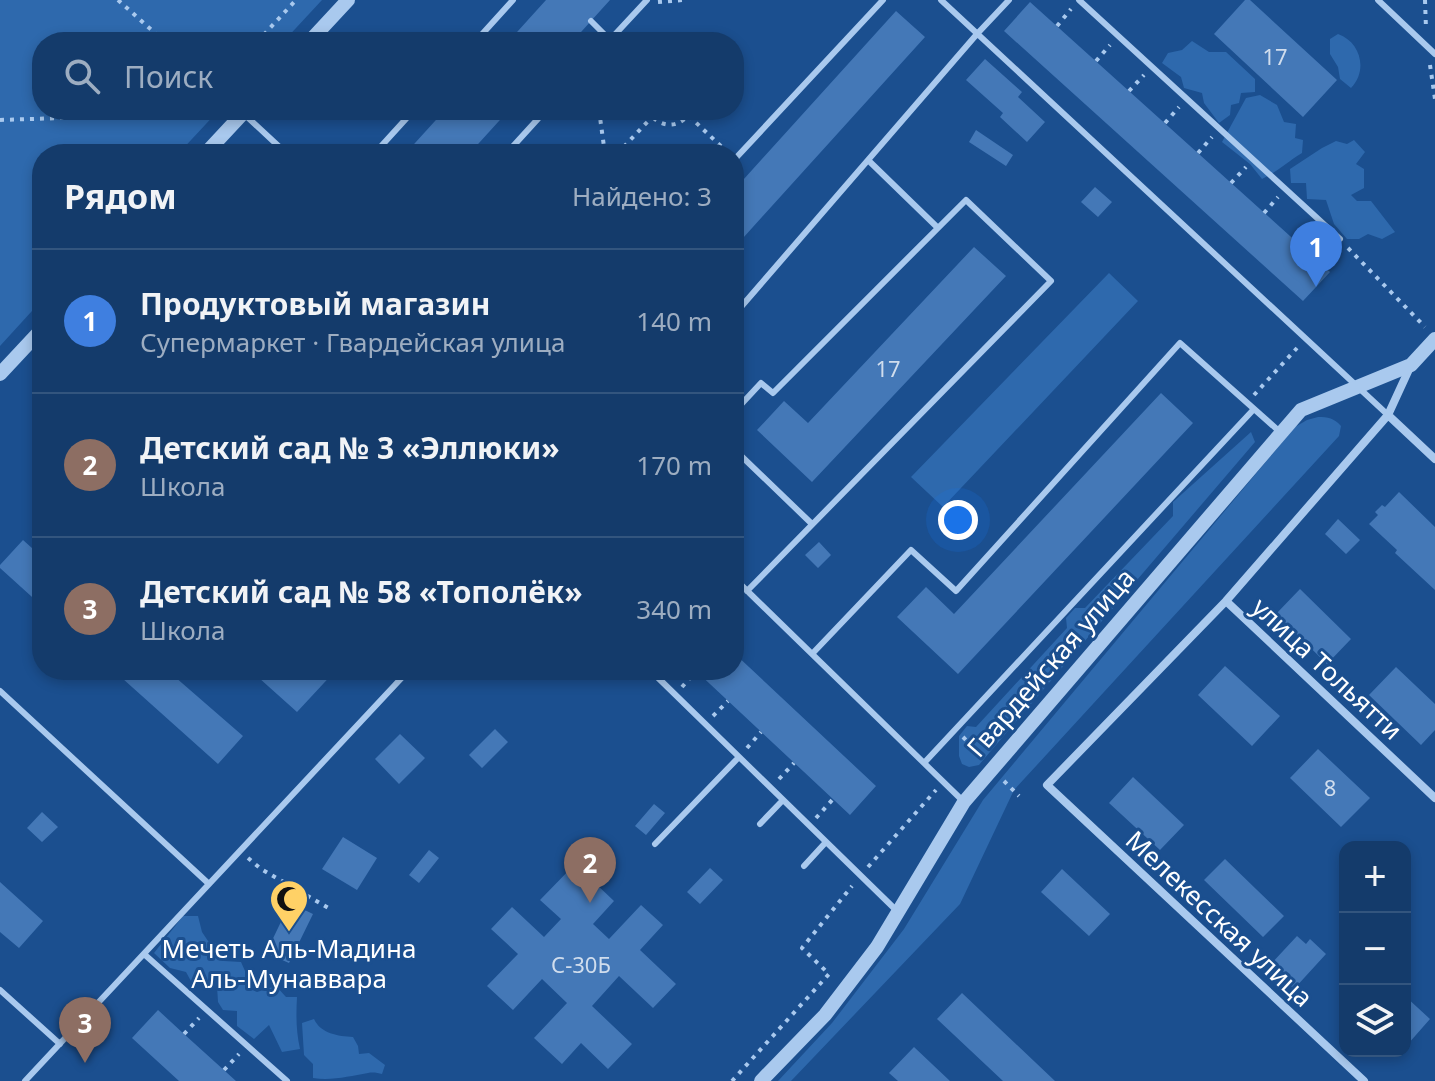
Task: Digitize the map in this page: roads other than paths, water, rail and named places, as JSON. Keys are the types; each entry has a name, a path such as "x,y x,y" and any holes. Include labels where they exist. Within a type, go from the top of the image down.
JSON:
{"street":[{"path":"318,32 348,0"},
{"path":"214,144 236,120"},
{"name":"Гвардейская улица","path":"761,1081 825,1015 877,947 964,802 1301,410 1411,365 1430,334"},
{"path":"0,374 32,340"},
{"path":"1226,601 1388,415 1411,365"},
{"path":"1388,415 1435,459"},
{"name":"Мелекесская улица","path":"1226,601 1047,785 1364,1081"},
{"name":"улица Тольятти","path":"1226,601 1435,798"}],"lane":[{"path":"484,32 513,0"},
{"path":"744,149 883,0"},
{"path":"941,0 1388,415"},
{"path":"744,303 1009,0"},
{"path":"1079,0 1340,239"},
{"path":"1378,0 1435,54"},
{"path":"618,32 646,2"},
{"path":"591,21 601,32"},
{"path":"253,120 277,144"},
{"path":"383,144 405,120"},
{"path":"515,144 537,120"},
{"path":"868,160 938,228"},
{"path":"744,401 761,383 773,393 966,200 1051,281 747,591"},
{"path":"812,654 911,550 956,591 1180,343 1281,433"},
{"path":"924,763 1254,409"},
{"path":"744,459 812,524"},
{"path":"744,588 964,802"},
{"path":"25,1081 400,680"},
{"path":"660,680 898,912"},
{"path":"0,691 209,884"},
{"path":"655,844 739,757"},
{"path":"760,824 783,800"},
{"path":"804,866 826,842"},
{"path":"144,954 287,1081"},
{"path":"0,990 60,1044"}],"place":[{"name":"Продуктовый магазин","path":"1316,287"},
{"name":"Детский сад № 3 «Эллюки»","path":"590,903"},
{"name":"Мечеть Аль-Мадина Аль-Мунаввара","path":"289,933"},
{"name":"Детский сад № 58 «Тополёк»","path":"85,1063"}]}
